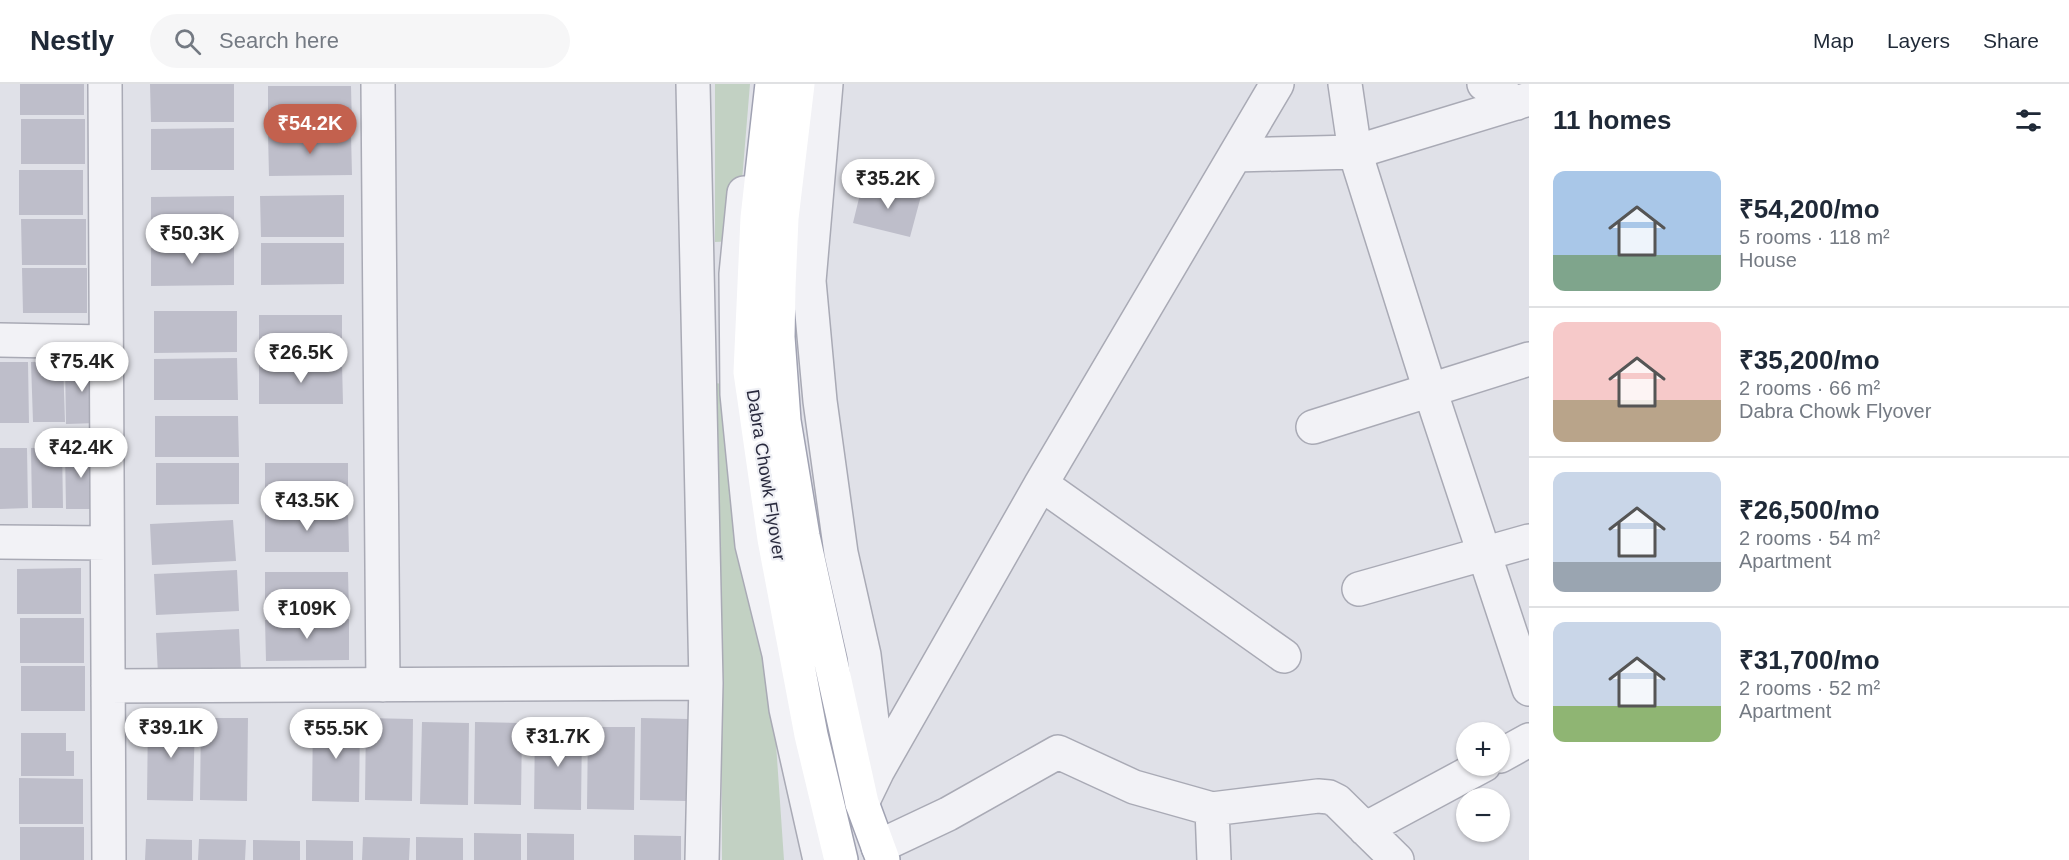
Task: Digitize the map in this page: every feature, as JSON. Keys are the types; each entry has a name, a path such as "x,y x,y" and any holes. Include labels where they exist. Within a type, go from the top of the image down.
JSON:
{"main road":[{"name":"Dabra Chowk Flyover","path":"772,84 757,218 750,372 774,538 811,735 841,860"},
{"name":"Dabra Chowk Flyover","path":"798,84 782,218 778,337 784,421 803,536 862,803 871,856"}],"street":[{"path":"105,84 109,860"},
{"path":"378,84 383,685"},
{"path":"693,84 706,683 702,860"},
{"path":"759,84 736,274 737,394 752,545 779,654 786,709 820,860"},
{"path":"826,84 809,281 820,401 842,553 864,655 878,770"},
{"path":"862,803 878,770 1041,484 1277,84"},
{"path":"1345,84 1355,152 1483,555 1529,689"},
{"path":"1484,84 1523,101"},
{"path":"1235,156 1355,152 1523,101"},
{"path":"0,340 106,342"},
{"path":"1313,427 1529,359"},
{"path":"700,395 743,456"},
{"path":"1041,484 1284,656"},
{"path":"1359,589 1529,541"},
{"path":"0,542 107,543"},
{"path":"108,686 706,683"},
{"path":"1510,750 1529,740"},
{"path":"871,856 1058,752 1134,787 1212,809 1318,796 1329,797 1337,801 1397,860"},
{"path":"1365,829 1464,776"},
{"path":"1212,809 1214,860"}],"green space":[{"path":"715,84 750,84 737,241 715,242"},
{"path":"716,383 727,385 771,671 784,860 722,860 721,600"}],"building":[{"path":"20,84 84,84 84,115 20,115"},
{"path":"150,84 234,84 234,122 151,122"},
{"path":"268,86 351,86 352,128 268,128"},
{"path":"21,119 85,119 85,164 21,164"},
{"path":"234,128 234,170 151,170 151,129"},
{"path":"268,134 351,134 352,175 269,176"},
{"path":"19,170 83,170 83,215 19,215"},
{"path":"876,184 921,196 910,237 853,223 861,190 873,194"},
{"path":"344,195 344,237 261,237 260,196"},
{"path":"234,196 234,238 151,238 151,197"},
{"path":"21,219 86,219 86,265 22,265"},
{"path":"261,243 344,243 344,284 261,285"},
{"path":"151,244 234,244 234,285 151,286"},
{"path":"22,268 87,268 87,313 23,313"},
{"path":"154,311 237,311 237,352 154,353"},
{"path":"259,315 342,315 342,356 259,356"},
{"path":"237,358 238,400 154,400 154,359"},
{"path":"63,361 65,422 33,422 31,362"},
{"path":"0,362 28,362 29,423 0,423"},
{"path":"97,362 98,423 66,424 65,363"},
{"path":"259,363 342,363 343,404 259,404"},
{"path":"155,416 238,416 239,457 155,457"},
{"path":"62,447 63,508 32,508 31,448"},
{"path":"0,448 27,448 28,508 0,509"},
{"path":"96,448 97,509 66,509 65,449"},
{"path":"156,463 239,463 239,504 156,505"},
{"path":"265,463 348,463 348,504 265,505"},
{"path":"265,511 348,511 349,552 265,552"},
{"path":"233,520 236,561 152,565 150,524"},
{"path":"81,568 81,614 17,614 17,569"},
{"path":"237,570 239,611 156,615 154,574"},
{"path":"265,572 348,572 349,613 265,613"},
{"path":"20,618 84,618 84,663 20,663"},
{"path":"349,619 349,660 266,661 265,620"},
{"path":"239,629 241,671 158,675 156,633"},
{"path":"21,666 85,666 85,711 21,711"},
{"path":"148,717 195,718 193,801 147,800"},
{"path":"201,718 248,718 247,801 200,800"},
{"path":"313,718 360,719 359,802 312,801"},
{"path":"366,718 413,719 412,801 365,800"},
{"path":"641,718 688,719 687,801 640,800"},
{"path":"422,722 469,723 468,805 420,804"},
{"path":"475,722 522,723 521,805 474,804"},
{"path":"535,726 582,727 581,810 534,809"},
{"path":"588,727 635,727 634,810 587,809"},
{"path":"21,733 66,733 66,751 74,751 74,776 21,776"},
{"path":"19,778 83,779 83,824 19,824"},
{"path":"20,827 84,827 84,860 20,860"},
{"path":"474,833 521,834 521,860 474,860"},
{"path":"527,833 574,834 574,860 527,860"},
{"path":"634,835 681,836 681,860 634,860"},
{"path":"363,837 410,838 409,860 362,860"},
{"path":"416,837 463,838 463,860 416,860"},
{"path":"146,839 192,840 192,860 145,860"},
{"path":"199,839 246,840 245,860 198,860"},
{"path":"253,840 300,841 300,860 253,860"},
{"path":"306,840 353,841 353,860 306,860"}]}
